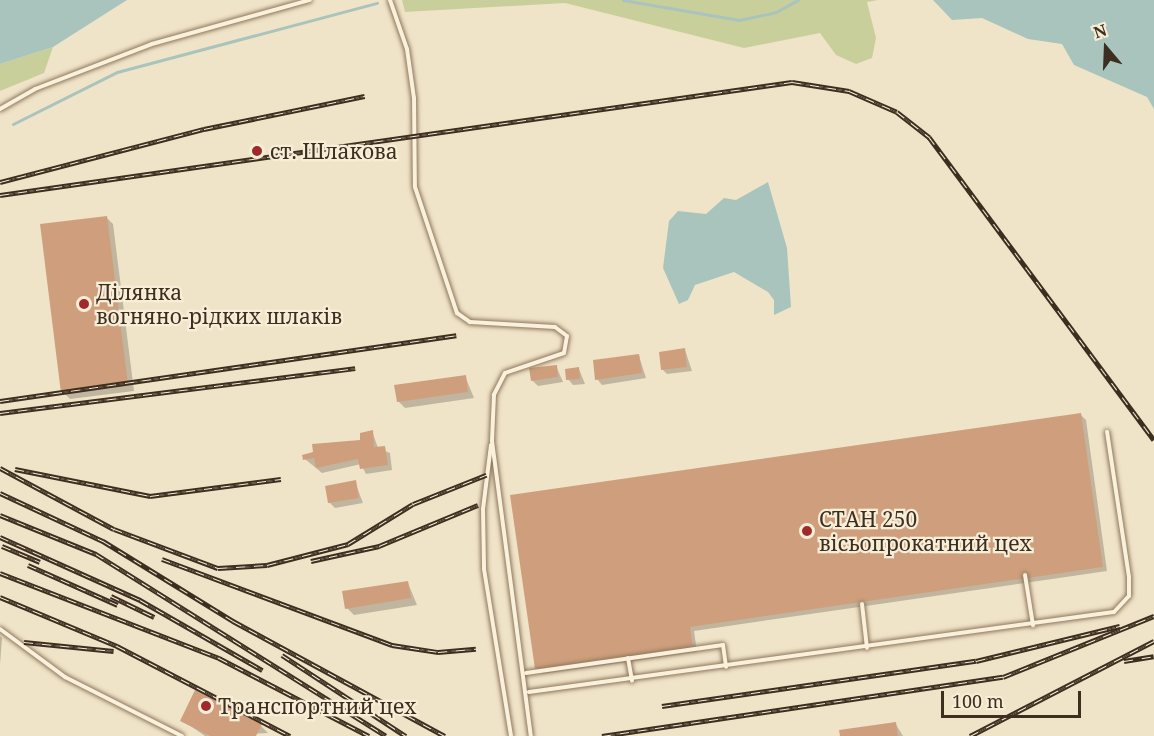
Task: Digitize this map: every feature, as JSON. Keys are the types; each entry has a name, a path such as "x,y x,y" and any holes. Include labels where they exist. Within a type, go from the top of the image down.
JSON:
{"lane":[{"path":"0,110 35,89 152,44 310,0"},
{"path":"390,0 407,49 414,98 415,187 457,313 470,322 555,327 567,336 559,357 521,365 498,383 483,508 484,569 511,736"},
{"path":"529,692 632,681 1114,612 1129,596 1107,432"},
{"path":"492,441 529,692 531,736"},
{"path":"1025,575 1033,625"},
{"path":"862,604 867,648"},
{"path":"0,629 65,677 182,736"},
{"path":"526,673 723,645 726,667"},
{"path":"628,658 632,681"}],"green space":[{"path":"402,0 878,0 867,2 876,38 872,58 856,64 836,55 820,33 744,48 565,3 405,12"},
{"path":"53,47 44,73 0,91 0,64"}],"water":[{"path":"0,0 127,0 53,47 0,64"},
{"path":"933,0 1154,0 1154,109 1147,97 1074,65 1062,44 1028,39 982,18 952,20"},
{"path":"768,182 787,248 791,307 774,315 774,300 768,292 734,272 695,285 688,300 679,304 663,268 669,221 678,211 706,214 724,198 736,200"}],"building":[{"name":"Ділянка вогняно-рідких шлаків","path":"107,216 128,384 61,393 40,224"},
{"path":"685,348 687,367 661,370 659,352"},
{"path":"639,354 642,373 595,380 593,360"},
{"path":"557,365 558,377 531,381 529,368"},
{"path":"579,367 580,379 566,380 565,369"},
{"path":"466,375 468,392 397,402 394,385"},
{"name":"СТАН 250 вісьопрокатний цех","path":"1081,413 1103,567 690,627 693,647 535,669 510,495"},
{"path":"373,430 374,447 385,446 388,465 360,469 358,459 316,468 314,458 303,460 302,455 313,452 312,444 360,440 360,433"},
{"path":"356,480 359,498 328,503 325,486"},
{"path":"408,581 411,598 345,609 342,591"},
{"name":"Транспортний цех","path":"195,690 262,724 256,736 210,736 180,721"},
{"path":"896,722 898,736 840,736 839,730"}],"waterway":[{"path":"623,0 739,20 776,12 798,0"},
{"path":"13,124 117,72 377,3"}],"railway":[{"path":"0,195 792,82 849,91 897,112 929,137 1154,440"},
{"path":"0,182 204,129 365,96"},
{"path":"0,401 456,335"},
{"path":"0,413 355,368"},
{"path":"0,468 114,529 218,568 267,565 348,544 413,504 486,475"},
{"path":"15,469 150,496 281,479"},
{"path":"0,493 103,541 233,621 445,736"},
{"path":"311,561 379,546 478,505"},
{"path":"0,515 96,554 386,736"},
{"path":"0,537 140,600 262,670"},
{"path":"2,546 40,562"},
{"path":"162,559 392,645 438,652 476,649"},
{"path":"28,565 118,605"},
{"path":"0,573 219,658 369,736"},
{"path":"111,596 154,617"},
{"path":"0,597 117,646 290,736"},
{"path":"602,736 1003,677 1154,616"},
{"path":"662,706 976,661 1120,626"},
{"path":"970,736 1154,641"},
{"path":"24,642 114,651"},
{"path":"282,655 406,736"},
{"path":"1124,661 1154,656"}],"place":[{"name":"ст. Шлакова","path":"257,151"},
{"name":"Ділянка вогняно-рідких шлаків","path":"84,304"},
{"name":"СТАН 250 вісьопрокатний цех","path":"807,531"},
{"name":"Транспортний цех","path":"206,706"}]}
